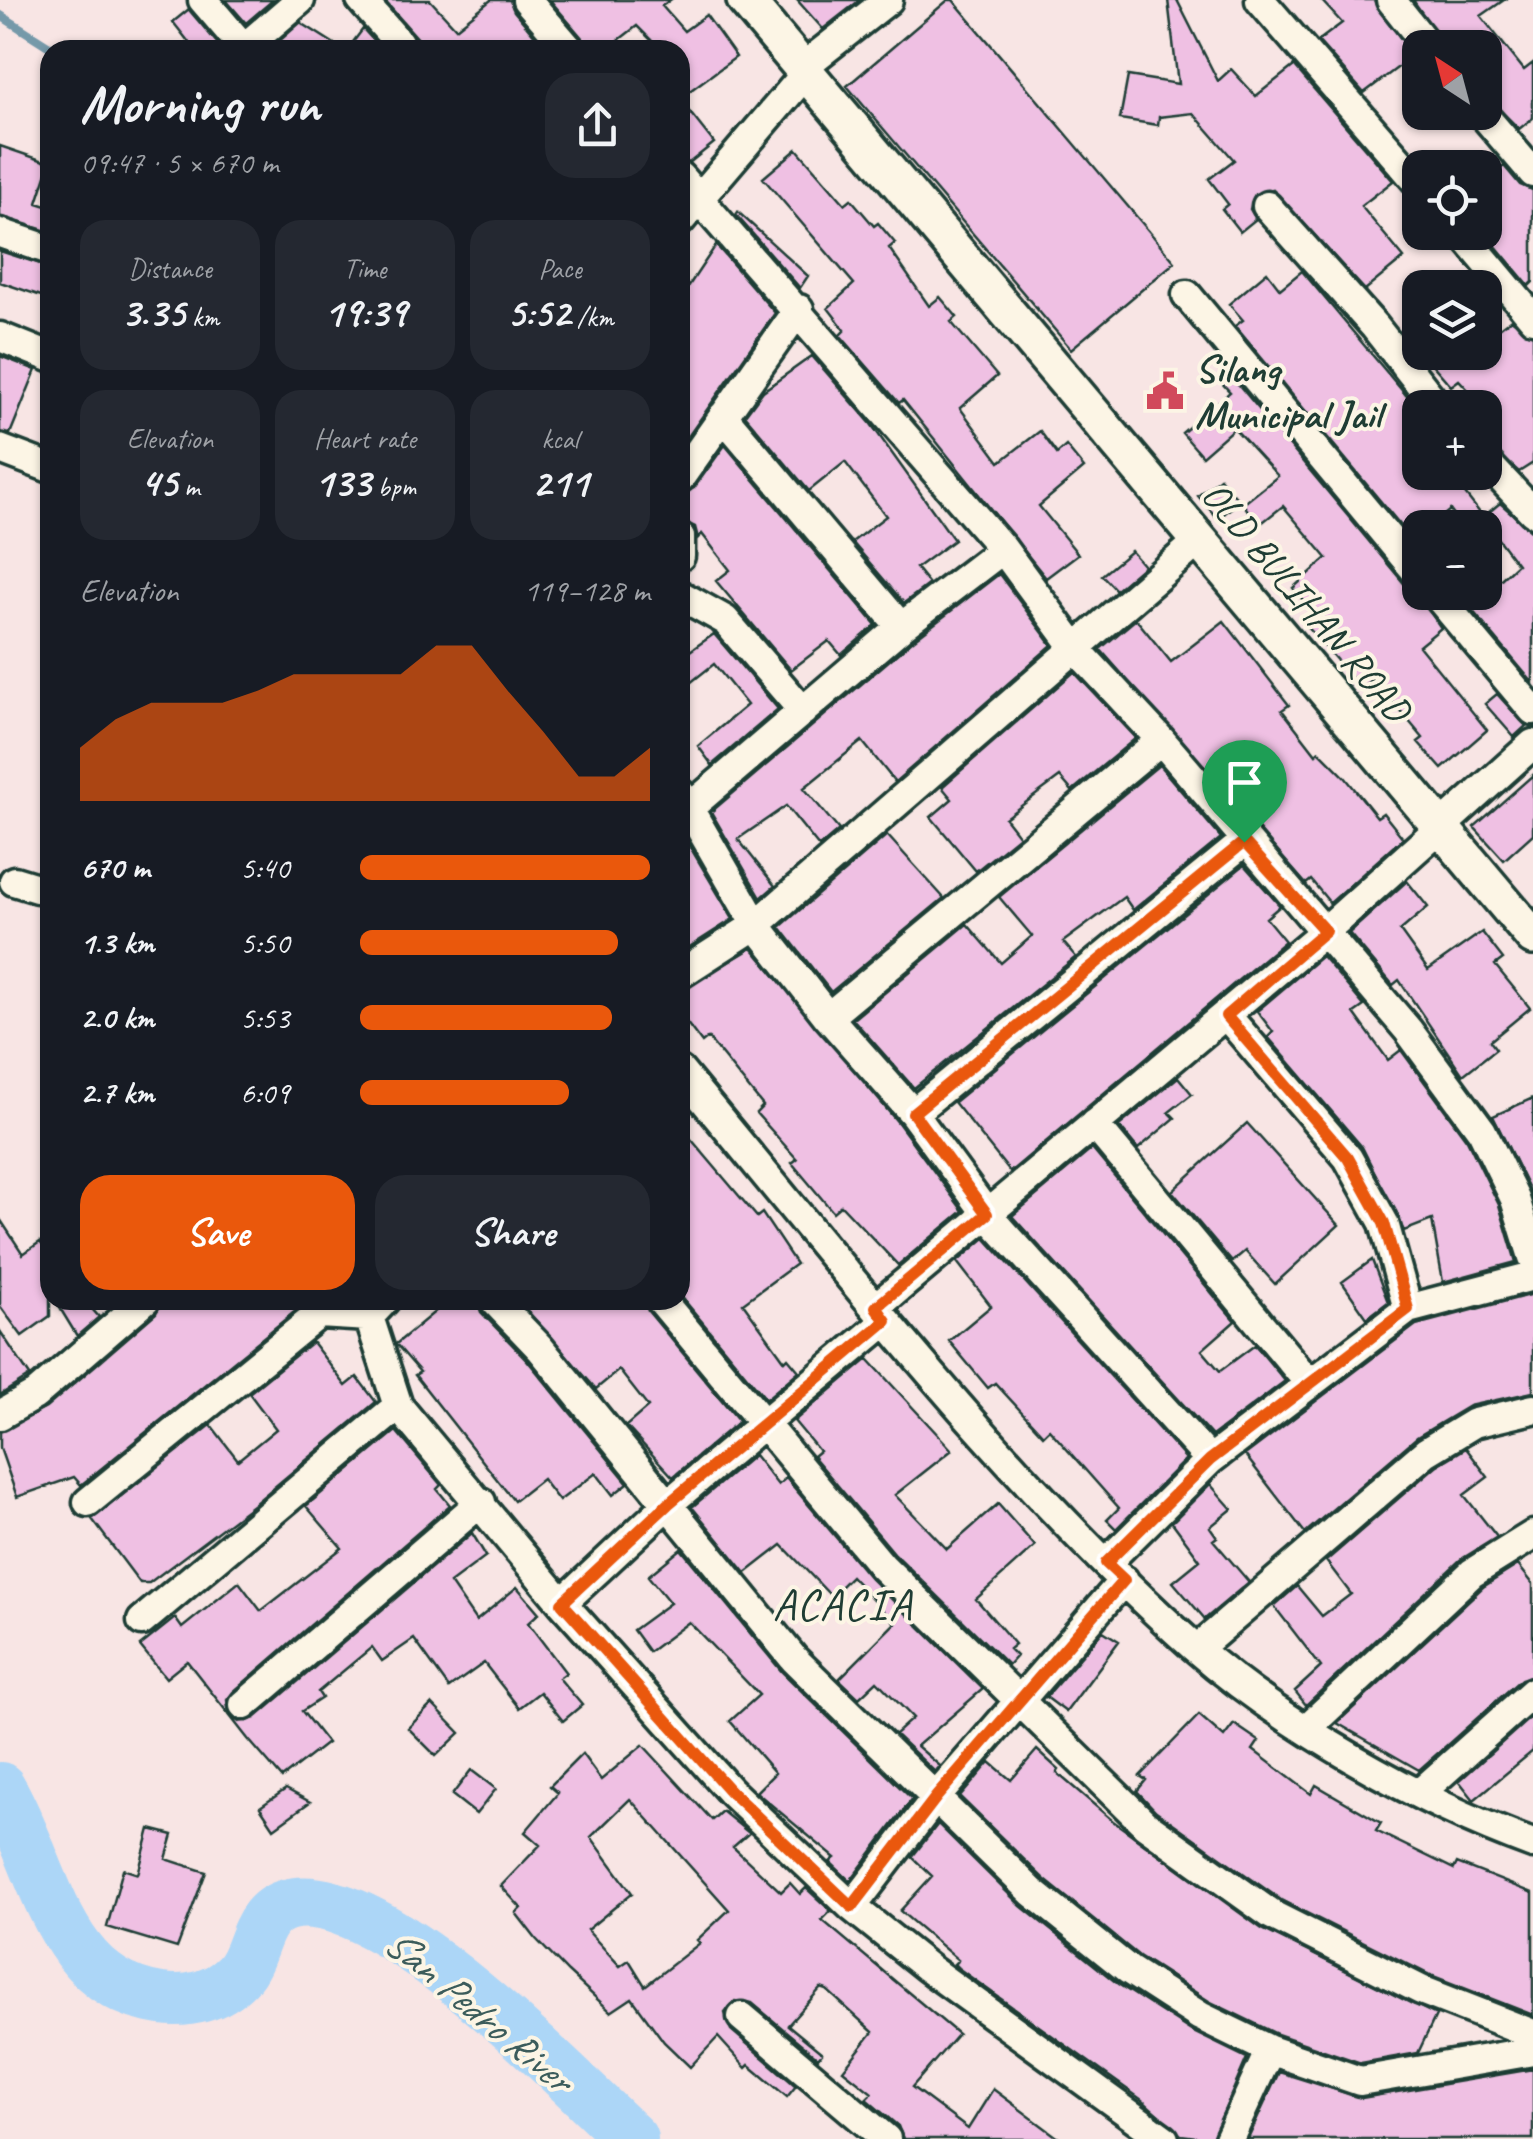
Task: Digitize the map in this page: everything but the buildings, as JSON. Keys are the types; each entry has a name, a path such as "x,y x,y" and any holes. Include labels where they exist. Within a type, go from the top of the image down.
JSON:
{"street":[{"path":"203,0 237,40"},
{"path":"253,40 300,0"},
{"path":"362,0 396,40"},
{"path":"527,0 561,40"},
{"name":"OLD BULIHAN ROAD","path":"744,0 1445,828 1533,938"},
{"path":"690,209 806,69 888,0"},
{"path":"1260,0 1402,165"},
{"path":"1392,0 1415,30"},
{"path":"1496,130 1533,173"},
{"path":"690,188 799,309 1003,550 1077,650 1161,740 1408,1030 1482,1131 1516,1199 1533,1256"},
{"path":"1267,206 1375,327 1425,390"},
{"path":"0,233 40,247"},
{"path":"1476,250 1533,318"},
{"path":"1188,295 1402,554"},
{"path":"690,464 799,309"},
{"path":"0,337 40,353"},
{"path":"724,416 901,627"},
{"path":"0,448 40,464"},
{"path":"1502,479 1533,512"},
{"path":"690,968 756,925 1200,540"},
{"path":"690,796 804,711 901,627 1003,550"},
{"path":"690,601 725,620 804,711"},
{"path":"1449,610 1533,710"},
{"path":"828,1017 1161,740"},
{"path":"562,1603 987,1214 1445,828 1533,744"},
{"path":"690,811 756,925 828,1017 913,1113 987,1214 1210,1460"},
{"path":"913,1113 1244,842"},
{"path":"14,881 40,888"},
{"path":"1226,1016 1348,1158 1384,1223 1408,1309"},
{"path":"690,1084 881,1314 1115,1571 1197,1649 1344,1754 1533,1844"},
{"path":"1094,1124 1310,1384"},
{"path":"852,1907 1115,1571 1210,1460 1408,1309 1533,1276"},
{"path":"0,1414 34,1395 134,1310"},
{"path":"88,1502 319,1314 358,1310"},
{"path":"377,1310 398,1406 562,1603 730,1791 852,1907 1028,2043 1164,2139"},
{"path":"504,1310 540,1348 794,1659 1032,1892 1129,1970 1200,2016 1270,2050 1360,2081 1533,2052"},
{"path":"668,1310 882,1566 1016,1702 1145,1824 1272,1915 1421,1990 1533,2034"},
{"path":"142,1621 398,1406"},
{"path":"1197,1649 1426,1452 1474,1422 1533,1409"},
{"path":"244,1705 481,1502"},
{"path":"1306,1728 1472,1572 1533,1535"},
{"path":"1420,1793 1533,1692"},
{"path":"742,2017 886,2139"},
{"path":"1229,2139 1270,2050"}],"waterway":[{"path":"0,15 40,40"},
{"name":"San Pedro River","path":"0,1788 58,1918 76,1947 98,1971 126,1989 171,2000 211,1993 237,1975 263,1922 281,1907 296,1903 334,1907 378,1927 425,1956 520,2034 632,2139"}],"place":[{"name":"Silang Municipal Jail","path":"1165,391"}],"district":[{"name":"ACACIA","path":"843,1603"}],"route":[{"path":"1244,842 1325,931 1226,1016 1348,1158 1384,1223 1408,1309 1210,1460 1106,1563 1124,1580 937,1796 852,1907 730,1791 562,1603 668,1504 886,1321 876,1307 987,1214 913,1113 1244,842"}]}
